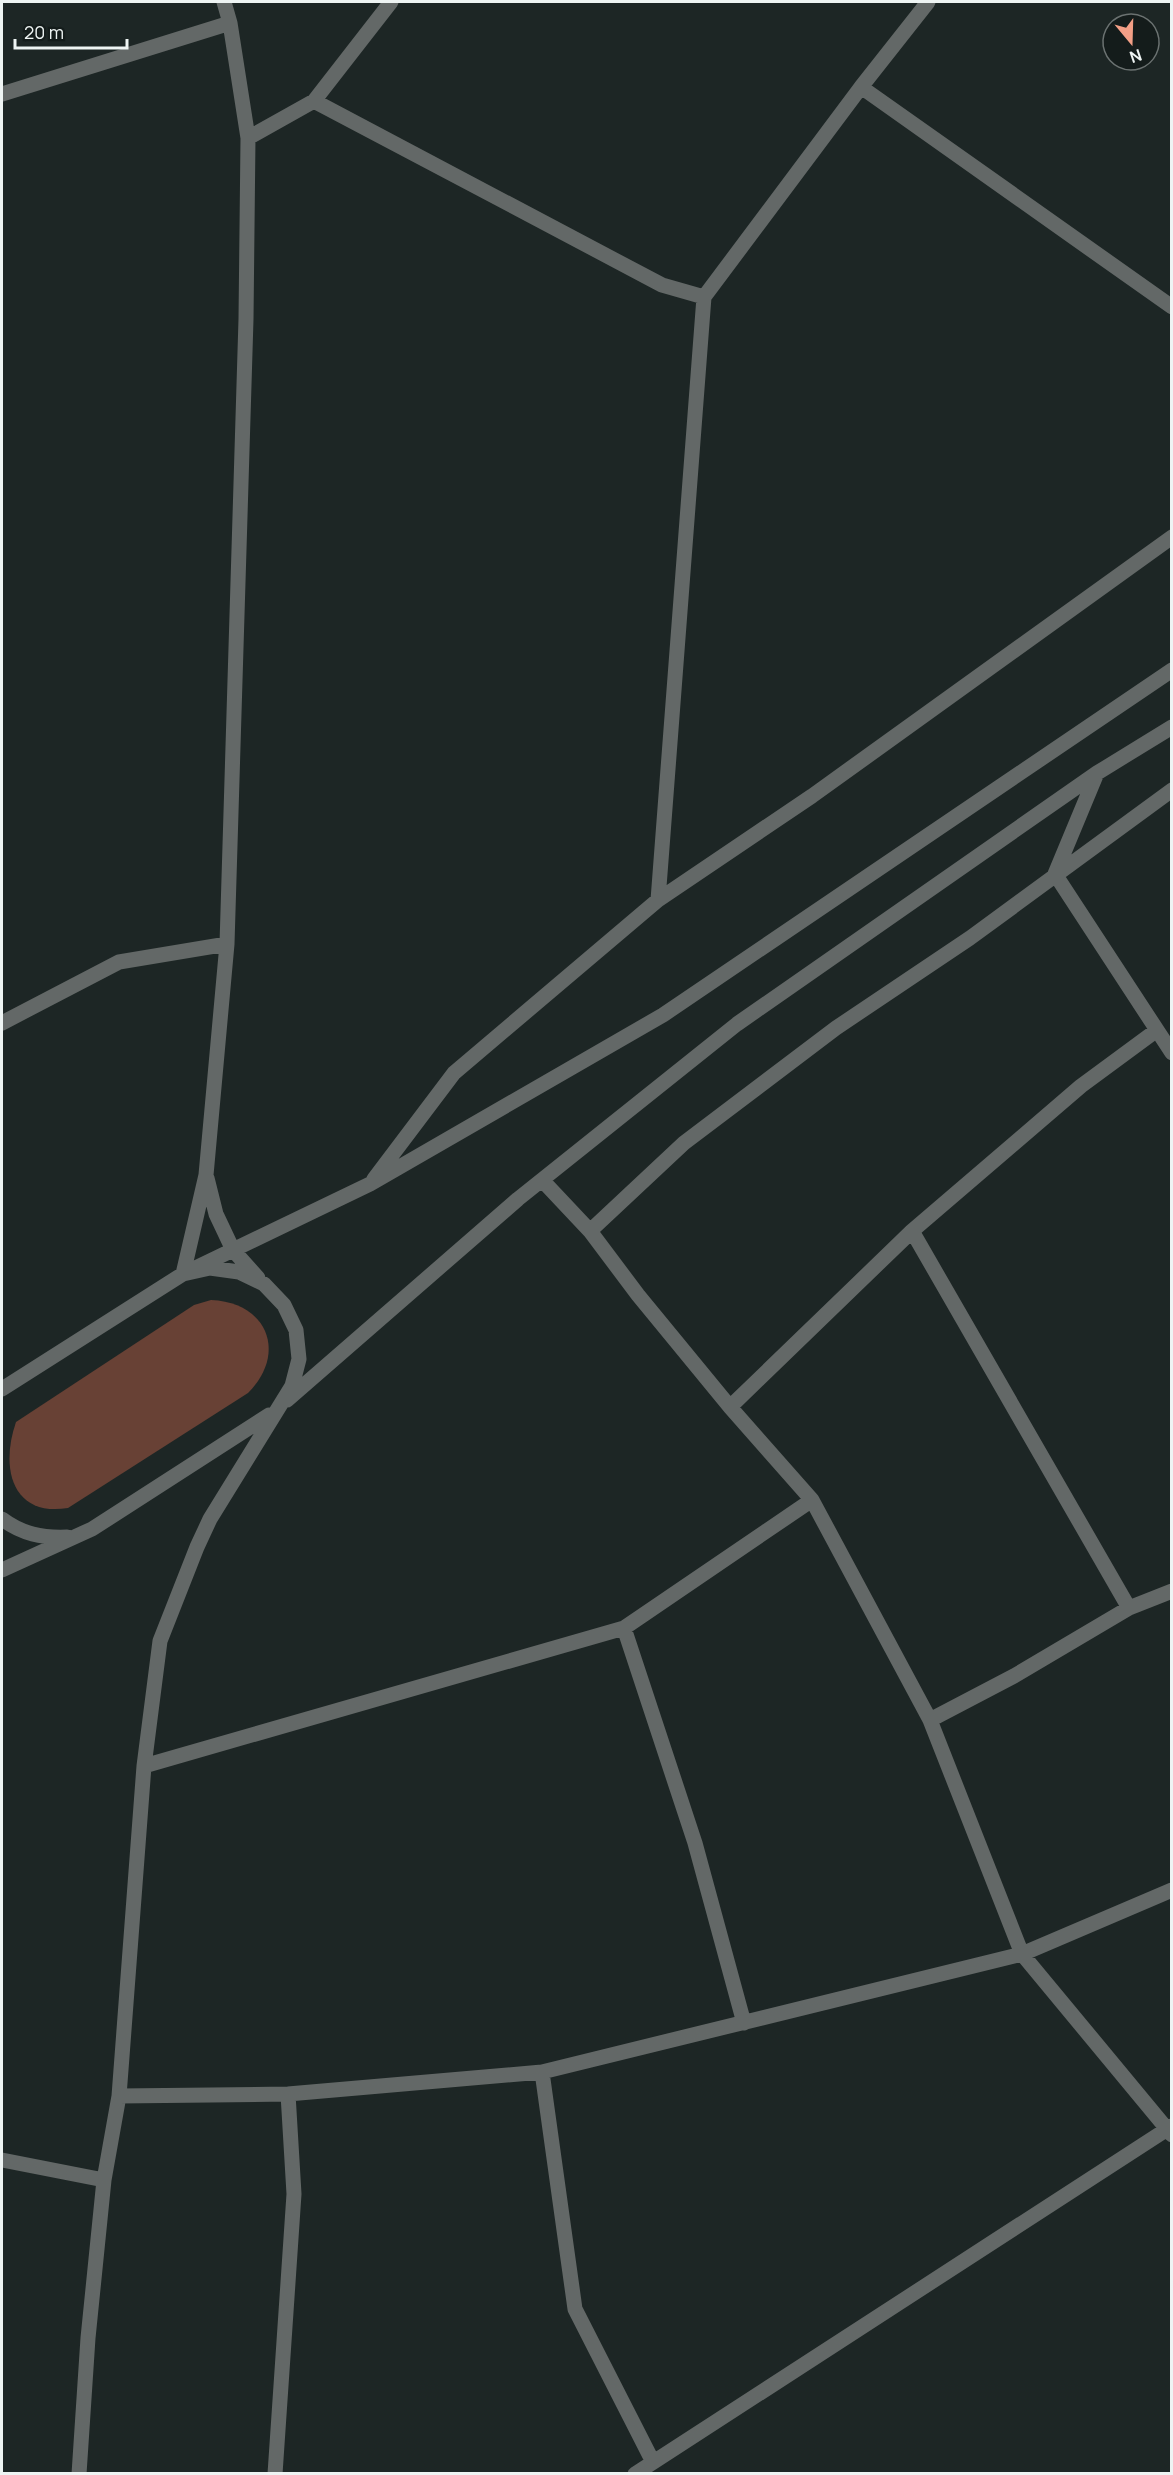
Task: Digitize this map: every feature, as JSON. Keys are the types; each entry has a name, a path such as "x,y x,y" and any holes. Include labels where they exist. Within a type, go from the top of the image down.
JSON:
{"street":[{"path":"183,1275 206,1175 227,944 246,319 248,138 230,23 224,2"},
{"path":"248,138 314,101 391,2"},
{"path":"658,900 704,297 861,87 928,2"},
{"path":"2,94 230,23"},
{"path":"861,87 1172,307"},
{"path":"314,101 662,285 704,297"},
{"path":"370,1184 454,1073 658,900 812,796 1172,537"},
{"path":"2,1389 183,1275 370,1184 663,1015 1172,670"},
{"path":"2,1570 92,1529 254,1426 276,1410 542,1180 737,1024 1097,773 1172,727"},
{"path":"1055,874 1097,773"},
{"path":"590,1231 684,1143 836,1028 970,938 1172,790"},
{"path":"1055,874 1172,1053"},
{"path":"2,1023 119,962 227,944"},
{"path":"730,1407 912,1230 1081,1086 1156,1030"},
{"path":"79,2474 88,2338 104,2180 119,2096 144,1766 160,1641 197,1546 292,1386 299,1359 296,1330 284,1305 233,1250 216,1214 206,1175"},
{"path":"542,1180 590,1231 638,1295 730,1407 812,1500 930,1720 1022,1954 1170,2130 635,2474"},
{"path":"912,1230 1129,1608"},
{"path":"183,1275 210,1268 239,1272 264,1284"},
{"path":"144,1766 624,1628 812,1500"},
{"path":"2,1519 14,1528 39,1537 66,1538 92,1529"},
{"path":"930,1720 1014,1676 1129,1608 1172,1591"},
{"path":"624,1628 695,1843 744,2023"},
{"path":"119,2096 288,2094 542,2072 1022,1954 1172,1890"},
{"path":"542,2072 574,2309 653,2462"},
{"path":"275,2474 294,2194 288,2094"},
{"path":"2,2160 104,2180"}],"shaded area":[{"path":"211,1300 230,1303 246,1310 258,1320 265,1332 269,1347 267,1362 260,1378 248,1393 68,1508 49,1509 34,1505 23,1497 15,1486 11,1472 11,1439 16,1422 194,1305"}]}
